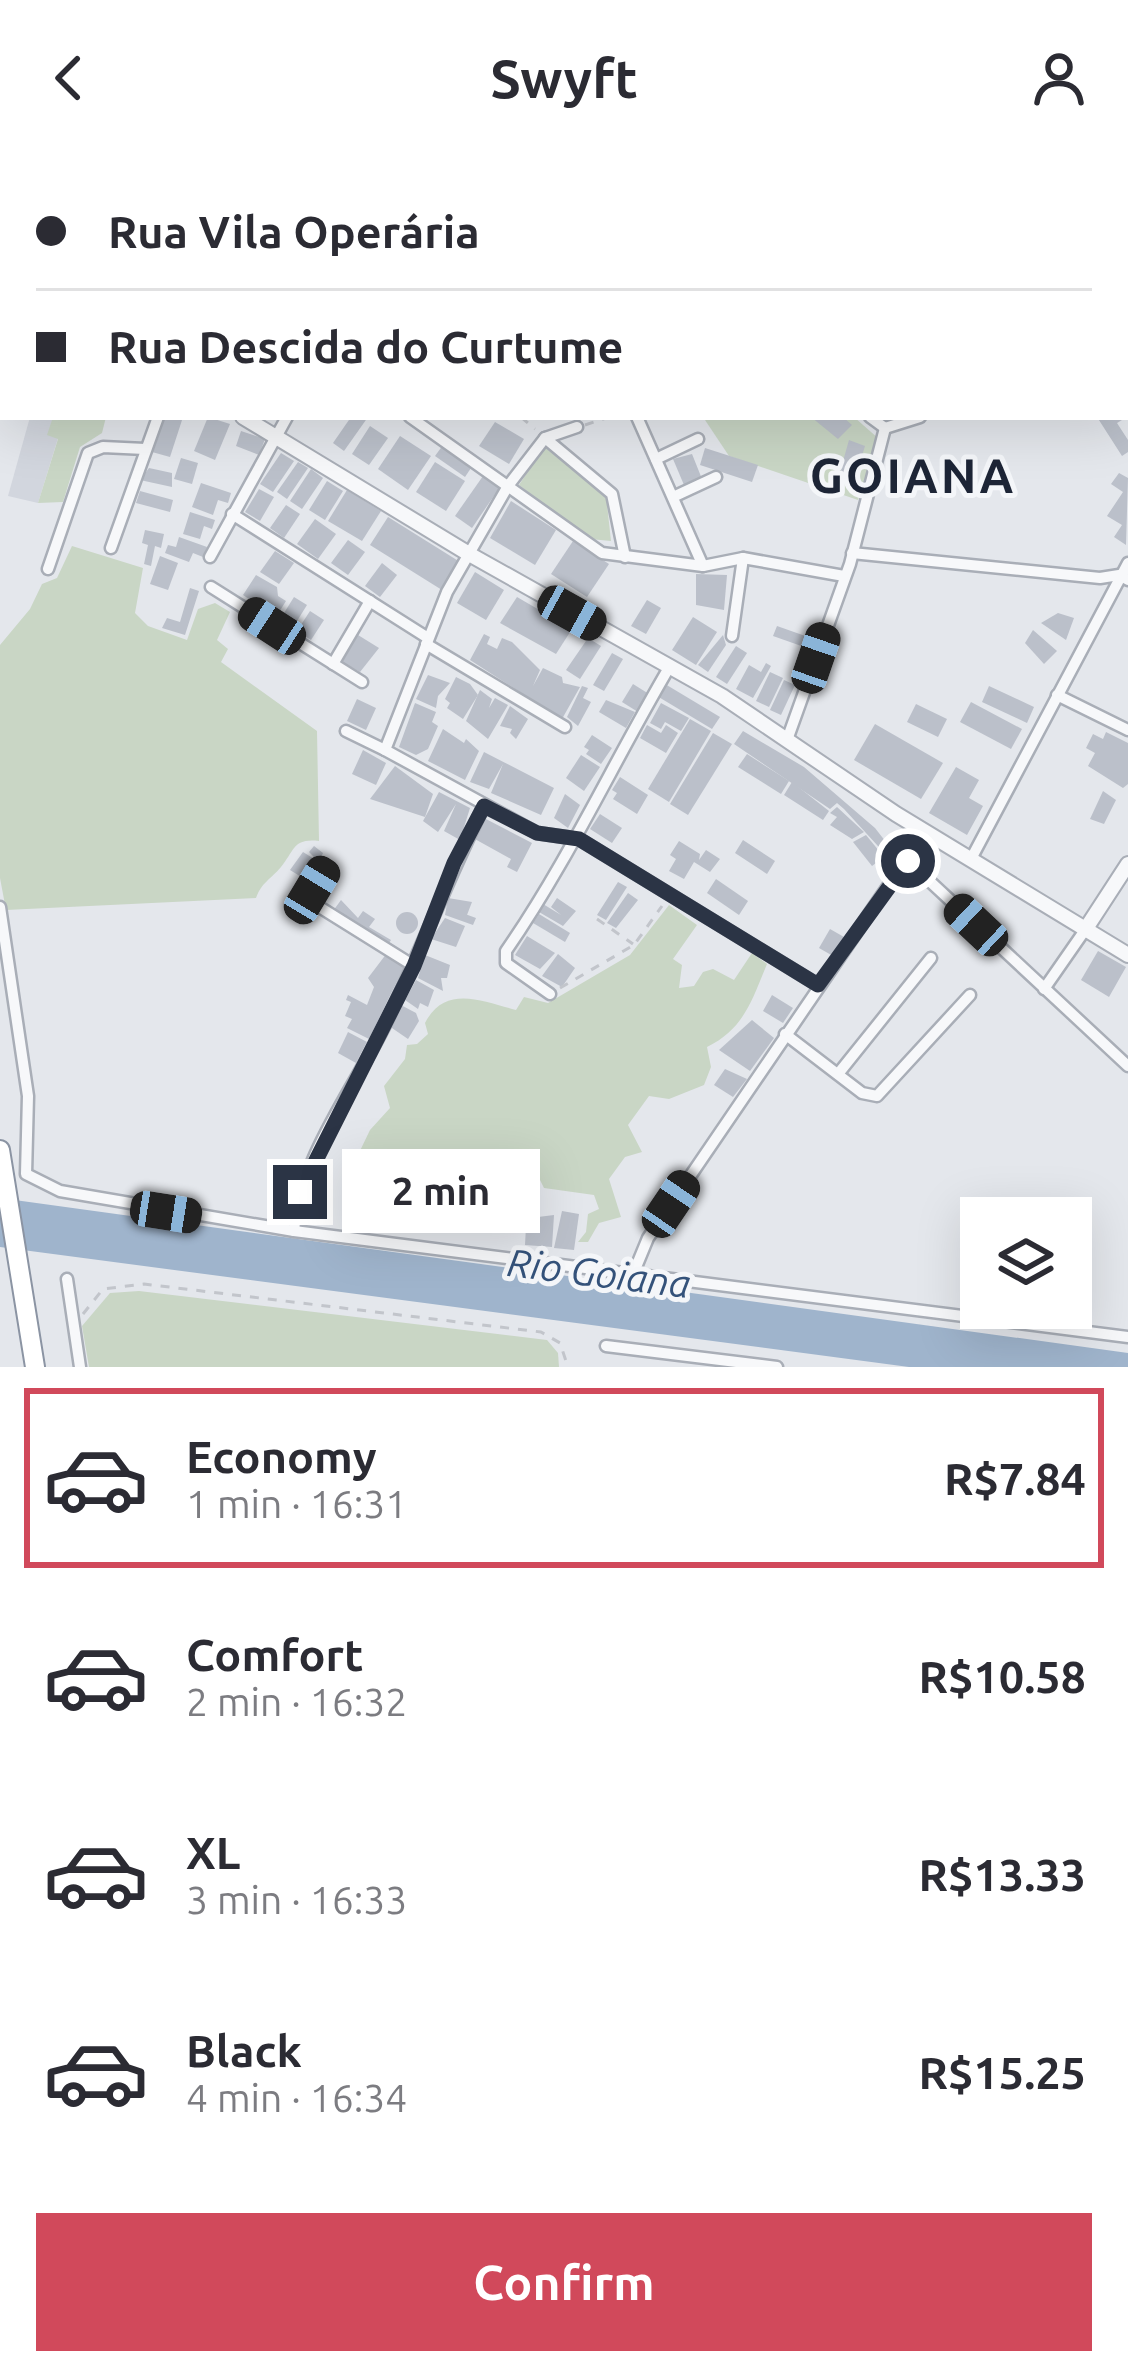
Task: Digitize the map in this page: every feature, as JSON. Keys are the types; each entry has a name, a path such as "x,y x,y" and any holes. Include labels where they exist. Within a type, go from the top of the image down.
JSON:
{"highway":[{"path":"0,1150 34,1367"}],"street":[{"path":"111,548 157,420"},
{"path":"249,420 469,554 670,666 925,832 1128,955"},
{"path":"210,557 285,420"},
{"path":"414,420 592,548 625,557 704,566 743,558 844,576"},
{"path":"639,420 704,566"},
{"path":"874,420 885,428"},
{"path":"885,428 910,420"},
{"path":"385,750 427,641 508,486 545,439 578,427"},
{"path":"788,740 853,553 885,428"},
{"path":"545,439 612,494 625,557"},
{"path":"656,459 698,439"},
{"path":"48,569 88,453 103,447 146,449"},
{"path":"673,496 716,477"},
{"path":"232,514 565,727"},
{"path":"853,553 1124,578"},
{"path":"732,635 743,558"},
{"path":"971,859 1128,563"},
{"path":"1100,578 1128,598"},
{"path":"212,587 362,682"},
{"path":"333,664 370,601"},
{"path":"550,994 505,957 579,839 601,783 670,666"},
{"path":"1058,695 1128,730"},
{"path":"346,730 537,833 579,839 818,985"},
{"path":"294,1232 307,1174 414,966 454,863 484,806"},
{"path":"634,1272 648,1238 925,832"},
{"path":"908,861 1128,1066"},
{"path":"1044,989 1128,864"},
{"path":"327,866 310,897 313,903 414,966"},
{"path":"0,907 28,1096 26,1174 81,1198 294,1232 1128,1337"},
{"path":"838,1074 931,958"},
{"path":"785,1034 862,1094 877,1096 970,995"},
{"path":"67,1279 80,1367"},
{"path":"606,1346 777,1367"}],"path":[{"path":"525,420 545,439"},
{"path":"578,427 600,420"},
{"path":"550,994 634,945 670,894"},
{"path":"597,919 634,945"},
{"path":"75,1325 104,1289 144,1284 541,1332 560,1343 568,1367"}],"shaded area":[{"path":"29,420 52,420 58,438 38,503 8,496"}],"green space":[{"path":"52,420 105,420 102,433 80,447 63,502 38,503 58,439 47,435"},
{"path":"705,420 857,420 879,439 858,500 729,456"},
{"path":"544,447 606,495 611,541 590,539 519,485"},
{"path":"72,546 143,568 135,613 148,626 187,640 198,609 215,603 230,612 217,640 228,649 221,662 317,731 319,841 295,846 256,898 6,910 0,878 0,645 30,609 42,584 57,578"},
{"path":"669,905 697,925 673,959 682,965 679,988 694,986 703,972 713,969 734,980 752,953 767,964 738,1022 707,1047 711,1067 704,1085 669,1099 649,1096 628,1125 642,1152 625,1157 609,1179 621,1217 599,1223 588,1242 578,1242 586,1232 588,1214 599,1209 594,1195 544,1188 536,1172 474,1174 448,1185 439,1163 402,1167 404,1182 383,1187 345,1182 370,1130 390,1108 384,1086 405,1059 407,1045 417,1044 428,1034 425,1023 433,1011 443,1003 465,998 516,1010 524,997 548,1003 630,955"},
{"path":"139,1291 547,1340 558,1353 559,1367 89,1367 82,1326 110,1293"}],"water":[{"name":"Rio Goiana","path":"0,1198 1128,1353 1128,1367 909,1367 0,1247"}],"building":[{"path":"163,420 182,420 170,457 152,452"},
{"path":"207,420 230,424 215,460 194,451"},
{"path":"349,420 366,420 344,451 333,443"},
{"path":"815,420 846,420 852,425 838,439"},
{"path":"1099,420 1122,420 1117,423 1128,440 1128,452 1122,456"},
{"path":"495,422 524,439 509,464 479,446"},
{"path":"370,426 388,438 369,465 352,454"},
{"path":"241,431 265,439 259,455 236,446"},
{"path":"400,436 431,456 408,490 378,469"},
{"path":"849,440 865,446 853,484 838,479"},
{"path":"443,445 473,465 465,477 435,456"},
{"path":"705,448 758,465 752,482 700,465"},
{"path":"281,453 294,461 273,492 260,484"},
{"path":"692,454 702,479 684,485 673,459"},
{"path":"181,458 198,463 192,484 174,479"},
{"path":"298,462 308,468 287,499 277,492"},
{"path":"435,462 465,481 446,511 416,492"},
{"path":"149,468 172,473 172,487 140,480"},
{"path":"311,469 323,478 302,509 290,501"},
{"path":"1119,473 1128,478 1126,545 1114,537 1122,525 1107,516 1123,492 1111,484"},
{"path":"483,476 500,487 472,528 455,516"},
{"path":"327,481 343,491 325,520 309,510"},
{"path":"201,483 231,493 228,503 218,500 213,515 192,507"},
{"path":"259,489 274,497 260,521 245,512"},
{"path":"347,490 381,511 362,541 328,521"},
{"path":"140,491 173,500 170,512 136,503"},
{"path":"511,501 556,530 535,565 490,538"},
{"path":"286,505 300,514 284,538 270,528"},
{"path":"190,512 215,520 212,529 204,526 200,539 183,534"},
{"path":"388,517 460,562 442,590 370,545"},
{"path":"315,519 336,534 318,559 297,544"},
{"path":"145,530 164,534 161,548 155,546 151,566 144,564"},
{"path":"179,537 207,547 203,557 193,553 189,562 165,553 168,545 176,547"},
{"path":"348,540 365,552 348,575 331,563"},
{"path":"573,541 609,564 587,597 551,574"},
{"path":"275,551 294,563 279,584 260,572"},
{"path":"160,556 178,563 168,590 150,584"},
{"path":"382,563 397,575 380,597 365,586"},
{"path":"475,572 504,590 486,620 457,603"},
{"path":"696,574 727,575 724,610 696,605"},
{"path":"256,575 277,587 278,596 286,601 276,617 243,595"},
{"path":"190,588 199,591 185,635 162,628 167,618 180,622"},
{"path":"294,597 307,605 292,629 279,621"},
{"path":"517,597 572,629 556,654 500,623"},
{"path":"647,600 661,608 646,634 631,626"},
{"path":"310,611 324,620 311,640 297,631"},
{"path":"1058,613 1074,618 1066,640 1041,623"},
{"path":"693,617 717,632 696,665 672,650"},
{"path":"777,626 811,638 807,648 773,636"},
{"path":"1033,630 1057,651 1044,664 1025,643"},
{"path":"484,634 490,637 487,644 497,649 502,638 512,642 540,670 533,686 543,668 562,677 563,683 580,687 562,719 470,660"},
{"path":"358,635 379,648 360,672 342,662"},
{"path":"723,635 726,645 708,672 698,665"},
{"path":"588,638 601,646 580,679 566,670"},
{"path":"736,646 747,653 727,684 716,677"},
{"path":"612,653 623,659 604,691 593,685"},
{"path":"766,663 771,666 753,698 736,689 749,665 761,672"},
{"path":"770,672 783,678 769,707 756,701"},
{"path":"428,675 450,683 438,696 436,708 416,699"},
{"path":"456,677 478,695 463,719 447,708 450,703 445,699"},
{"path":"784,680 795,685 781,715 770,710"},
{"path":"633,684 649,694 638,712 622,702"},
{"path":"665,684 720,717 712,729 657,696"},
{"path":"582,686 588,688 583,698 591,702 578,726 567,717"},
{"path":"989,686 1034,707 1027,723 982,702"},
{"path":"480,690 492,699 489,708 495,698 508,705 488,739 466,721"},
{"path":"357,699 376,708 366,730 347,721"},
{"path":"606,700 635,712 626,728 599,712"},
{"path":"971,702 1022,729 1011,749 960,722"},
{"path":"415,703 436,712 432,722 438,726 428,749 416,755 399,747"},
{"path":"661,703 689,718 681,731 665,722 661,729 650,723"},
{"path":"916,704 947,719 938,737 907,722"},
{"path":"510,706 528,719 516,739 512,729 500,726"},
{"path":"690,719 711,731 669,802 648,789"},
{"path":"875,724 943,763 921,799 854,760"},
{"path":"647,725 661,733 666,725 678,733 666,753 640,738"},
{"path":"443,729 479,751 465,780 428,761"},
{"path":"743,731 804,767 875,828 900,860 890,873 880,861 888,857 837,803 830,809 734,744"},
{"path":"1106,732 1128,743 1128,784 1123,788 1088,766 1095,753 1086,748 1093,734 1103,739"},
{"path":"713,733 732,744 688,815 670,804"},
{"path":"592,735 612,748 601,764 586,754 589,750 584,747"},
{"path":"363,750 386,763 376,785 352,774"},
{"path":"484,752 554,788 541,815 491,793 503,764 489,789 470,782"},
{"path":"747,754 789,781 781,794 738,767"},
{"path":"581,755 600,767 584,791 566,778"},
{"path":"395,766 433,794 425,817 370,799"},
{"path":"956,767 979,780 969,798 983,806 967,835 929,813"},
{"path":"620,777 648,795 637,814 613,799 617,793 612,790"},
{"path":"792,782 829,811 823,820 784,795"},
{"path":"1103,791 1116,800 1104,824 1090,819"},
{"path":"439,792 470,808 460,840 444,831 456,804 438,832 423,821"},
{"path":"565,794 580,805 568,828 554,818"},
{"path":"837,807 864,832 852,839 830,825 837,817 830,813"},
{"path":"600,814 622,828 612,843 590,829"},
{"path":"484,818 532,843 517,872 507,867 511,859 473,838"},
{"path":"866,835 884,857 872,866 853,842"},
{"path":"743,840 775,861 767,874 735,853"},
{"path":"679,841 700,854 699,860 706,850 720,859 710,872 694,862 684,879 669,871 676,859 670,855"},
{"path":"314,846 323,853 319,862 309,852"},
{"path":"303,852 327,866 311,883 290,870"},
{"path":"716,879 748,901 739,915 707,893"},
{"path":"618,882 627,887 606,920 597,915"},
{"path":"628,893 638,900 616,928 607,923"},
{"path":"448,898 472,902 467,915 476,918 473,925 445,915"},
{"path":"557,898 576,911 563,926 539,912 543,904 561,915 551,907"},
{"path":"341,900 358,918 363,911 375,919 369,927 391,940 387,946 333,911"},
{"path":"407,912 418,923 407,934 396,923"},
{"path":"539,914 570,933 565,942 533,923"},
{"path":"445,918 465,926 456,947 431,939"},
{"path":"830,929 844,937 833,956 819,948"},
{"path":"527,936 555,953 540,969 515,955"},
{"path":"1098,951 1126,967 1109,997 1081,980"},
{"path":"387,953 406,963 369,1039 347,1028 352,1019 345,1016 351,1002 346,1000 348,995 367,1005 374,987 368,978"},
{"path":"558,954 575,968 562,987 542,976"},
{"path":"425,955 450,965 447,978 441,978 443,991 418,978"},
{"path":"416,980 434,990 428,1007 420,1003 418,1009 405,1000"},
{"path":"772,995 793,1008 783,1023 763,1011"},
{"path":"399,1004 416,1013 419,1021 408,1039 389,1026"},
{"path":"752,1020 774,1038 750,1071 719,1050"},
{"path":"348,1032 367,1042 356,1063 338,1053"},
{"path":"725,1069 747,1079 733,1097 714,1085"},
{"path":"562,1211 579,1214 574,1250 554,1248"},
{"path":"554,1215 552,1247 525,1245 526,1226 537,1227 538,1217"}],"district":[{"name":"GOIANA","path":"913,476"}],"route":[{"path":"300,1192 414,966 454,863 484,806 537,833 579,839 818,985 908,861"}]}
